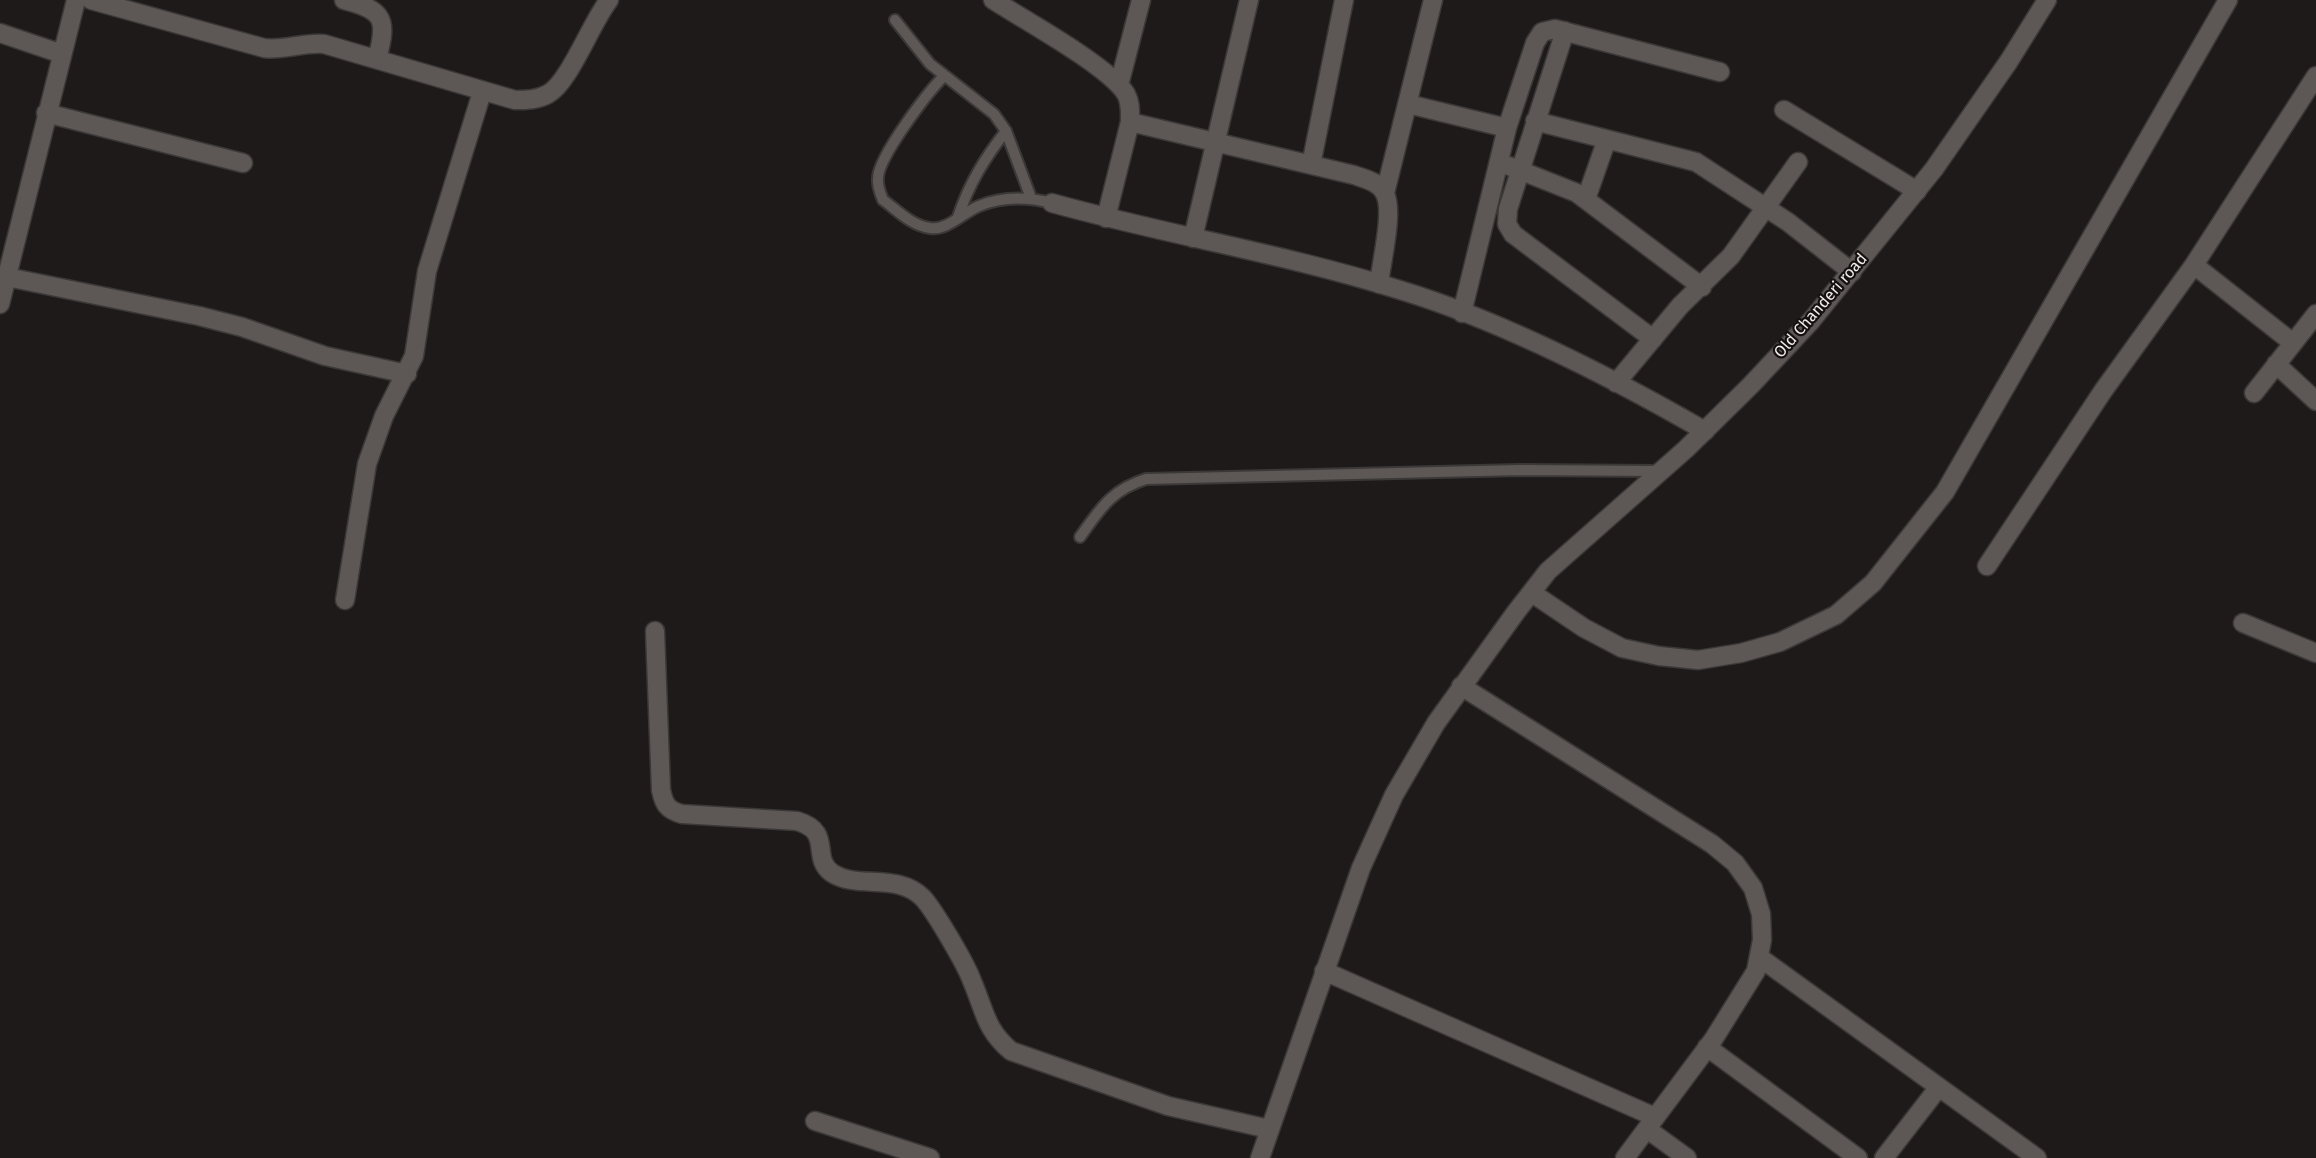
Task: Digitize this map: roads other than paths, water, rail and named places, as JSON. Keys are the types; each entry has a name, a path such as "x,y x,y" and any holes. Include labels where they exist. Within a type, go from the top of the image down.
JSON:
{"street":[{"path":"0,304 76,0"},
{"path":"91,0 264,48 277,50 307,42 377,59 515,100 532,100 549,94 562,82 586,34 609,0"},
{"path":"344,0 367,6 376,12 383,23 383,36 377,59"},
{"path":"993,0 1107,74 1127,96 1131,109 1130,122 1106,218"},
{"path":"1119,85 1141,0"},
{"path":"1193,238 1249,0"},
{"path":"1311,165 1344,0"},
{"path":"1379,284 1388,207 1385,193 1433,0"},
{"name":"Old Chanderi road","path":"1260,1158 1361,868 1394,795 1461,686 1540,582 1705,431 1811,321 1917,190 2009,61 2047,0"},
{"path":"1540,582 1584,628 1622,648 1659,656 1698,660 1741,653 1780,642 1836,615 1873,583 1945,492 2228,0"},
{"path":"1462,313 1507,128 1539,37 1548,29 1565,31 1720,72"},
{"path":"1565,31 1508,209 1509,230 1653,339"},
{"path":"0,33 62,54"},
{"path":"1987,566 2097,400 2194,265 2316,76"},
{"path":"345,600 367,464 384,416 407,374 420,329 427,272 482,92"},
{"path":"1408,104 1507,128"},
{"path":"1784,110 1917,190"},
{"path":"46,113 243,163"},
{"path":"1535,121 1606,142 1696,162 1766,207 1852,272"},
{"path":"1130,122 1311,165 1374,183 1385,193"},
{"path":"1586,199 1606,142"},
{"path":"1616,382 1680,306 1702,287 1731,256 1798,162"},
{"path":"1498,163 1560,185 1586,199 1702,287"},
{"path":"1052,203 1379,284 1462,313 1616,382 1705,431"},
{"path":"2194,265 2304,339"},
{"path":"7,277 199,316 242,327 326,356 407,374"},
{"path":"2254,393 2276,364 2304,339 2316,314"},
{"path":"2276,364 2316,401"},
{"path":"2243,623 2316,653"},
{"path":"655,631 661,790 664,803 670,811 682,814 797,821 810,825 817,832 823,853 833,873 848,878 907,887 924,899 972,979 995,1037 1011,1051 1168,1106 1269,1129"},
{"path":"1461,686 1712,844 1735,863 1753,888 1761,914 1762,940 1756,972 1707,1047 1626,1158"},
{"path":"1759,957 2037,1158"},
{"path":"1324,971 1651,1123 1687,1158"},
{"path":"1707,1047 1858,1158"},
{"path":"1884,1158 1939,1087"},
{"path":"815,1121 930,1158"}],"lane":[{"path":"895,20 930,64 994,114 1006,131 1031,198"},
{"path":"944,76 929,91 884,161 878,177 882,200 918,226 933,229 945,226 980,205 996,201 1031,198 1052,203"},
{"path":"958,217 968,186 982,162 1006,131"},
{"path":"1080,537 1102,506 1116,492 1146,479 1520,470 1660,471"}]}
